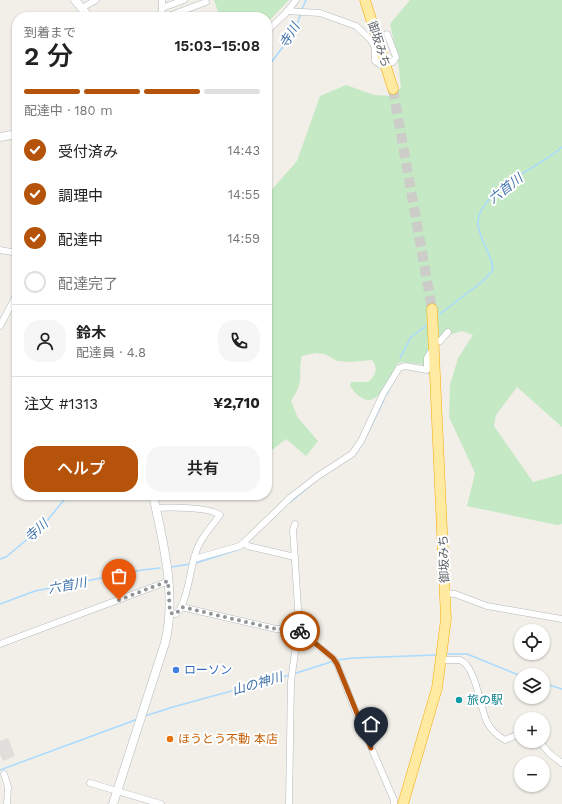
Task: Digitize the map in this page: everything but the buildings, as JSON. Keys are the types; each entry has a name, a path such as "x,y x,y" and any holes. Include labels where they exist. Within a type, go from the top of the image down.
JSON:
{"highway":[{"name":"御坂みち","path":"365,0 393,89"},
{"name":"御坂みち","path":"401,804 434,700 442,655 446,593 432,309"}],"street":[{"path":"75,0 85,12"},
{"path":"82,8 96,0"},
{"path":"160,12 162,0"},
{"path":"162,8 184,0"},
{"path":"272,26 296,0"},
{"path":"179,12 206,2"},
{"path":"287,11 320,13 356,26 370,39 375,47 375,61 378,64 393,62 396,57 387,34"},
{"path":"0,137 12,135"},
{"path":"0,250 12,251"},
{"path":"0,326 12,303"},
{"path":"440,341 448,332"},
{"path":"194,559 238,548 291,497 318,476 355,451 399,368 405,366 427,370 427,358 430,353"},
{"path":"113,804 165,643 170,613 168,581 154,500"},
{"path":"156,508 199,510 214,512 220,515 205,537 194,559 182,607 176,614 170,613"},
{"path":"289,804 292,672 298,630 293,530 295,524"},
{"path":"244,543 248,546 295,557"},
{"path":"0,644 168,581"},
{"path":"446,593 455,594 487,606 562,619"},
{"path":"182,607 276,629 298,630 333,658 337,664 394,800 401,804"},
{"path":"442,655 460,660 469,667 487,722 497,735 505,740 514,736"},
{"path":"545,748 550,754 562,762"},
{"path":"4,774 8,787 7,804"},
{"path":"90,783 161,804"}],"shaded area":[{"path":"8,738 15,756 3,761 0,754 0,741"}],"green space":[{"path":"214,0 289,0 272,18 272,12 218,12"},
{"path":"410,0 562,0 562,427 517,387 496,415 494,426 533,482 562,474 562,524 557,525 467,506 475,473 449,417 450,385 458,358 473,335 462,331 439,338 436,309 427,310 429,350 424,365 402,362 397,364 384,389 373,399 366,400 358,396 350,386 351,382 368,382 370,380 376,369 372,360 350,362 337,361 325,354 315,353 302,356 299,385 291,401 298,418 318,441 306,456 286,439 272,450 272,189 297,161 320,96 346,85 374,95 390,96 401,88 398,61 390,24"}],"waterway":[{"name":"寺川","path":"302,9 306,0"},
{"name":"寺川","path":"272,61 295,31 301,13"},
{"name":"六首川","path":"440,314 483,281 493,270 478,224 480,212 488,201 499,190 562,147"},
{"name":"六首川","path":"400,358 411,337 427,325"},
{"name":"六首川","path":"387,394 391,386"},
{"name":"六首川","path":"354,456 363,443 384,400"},
{"name":"六首川","path":"289,503 311,485"},
{"name":"寺川","path":"0,559 6,557 42,527 64,500"},
{"name":"六首川","path":"196,563 240,549"},
{"name":"六首川","path":"171,567 190,564"},
{"name":"六首川","path":"0,604 35,591 142,570 160,568"},
{"name":"山の神川","path":"445,654 467,654 514,673"},
{"name":"山の神川","path":"337,660 437,655"},
{"name":"山の神川","path":"293,674 334,661"},
{"name":"山の神川","path":"145,716 290,675"},
{"name":"山の神川","path":"550,685 562,689"},
{"name":"山の神川","path":"0,770 138,719"}],"tunnel":[{"path":"393,89 432,309"}],"way so far":[{"path":"119,600 168,581 170,613 176,614 182,607 280,630 299,629 298,631 300,631"}],"place":[{"name":"ローソン","path":"176,670"},
{"name":"旅の駅","path":"459,700"},
{"name":"ほうとう不動 本店","path":"170,739"}],"route":[{"path":"300,631 333,658 337,664 371,748"}]}
